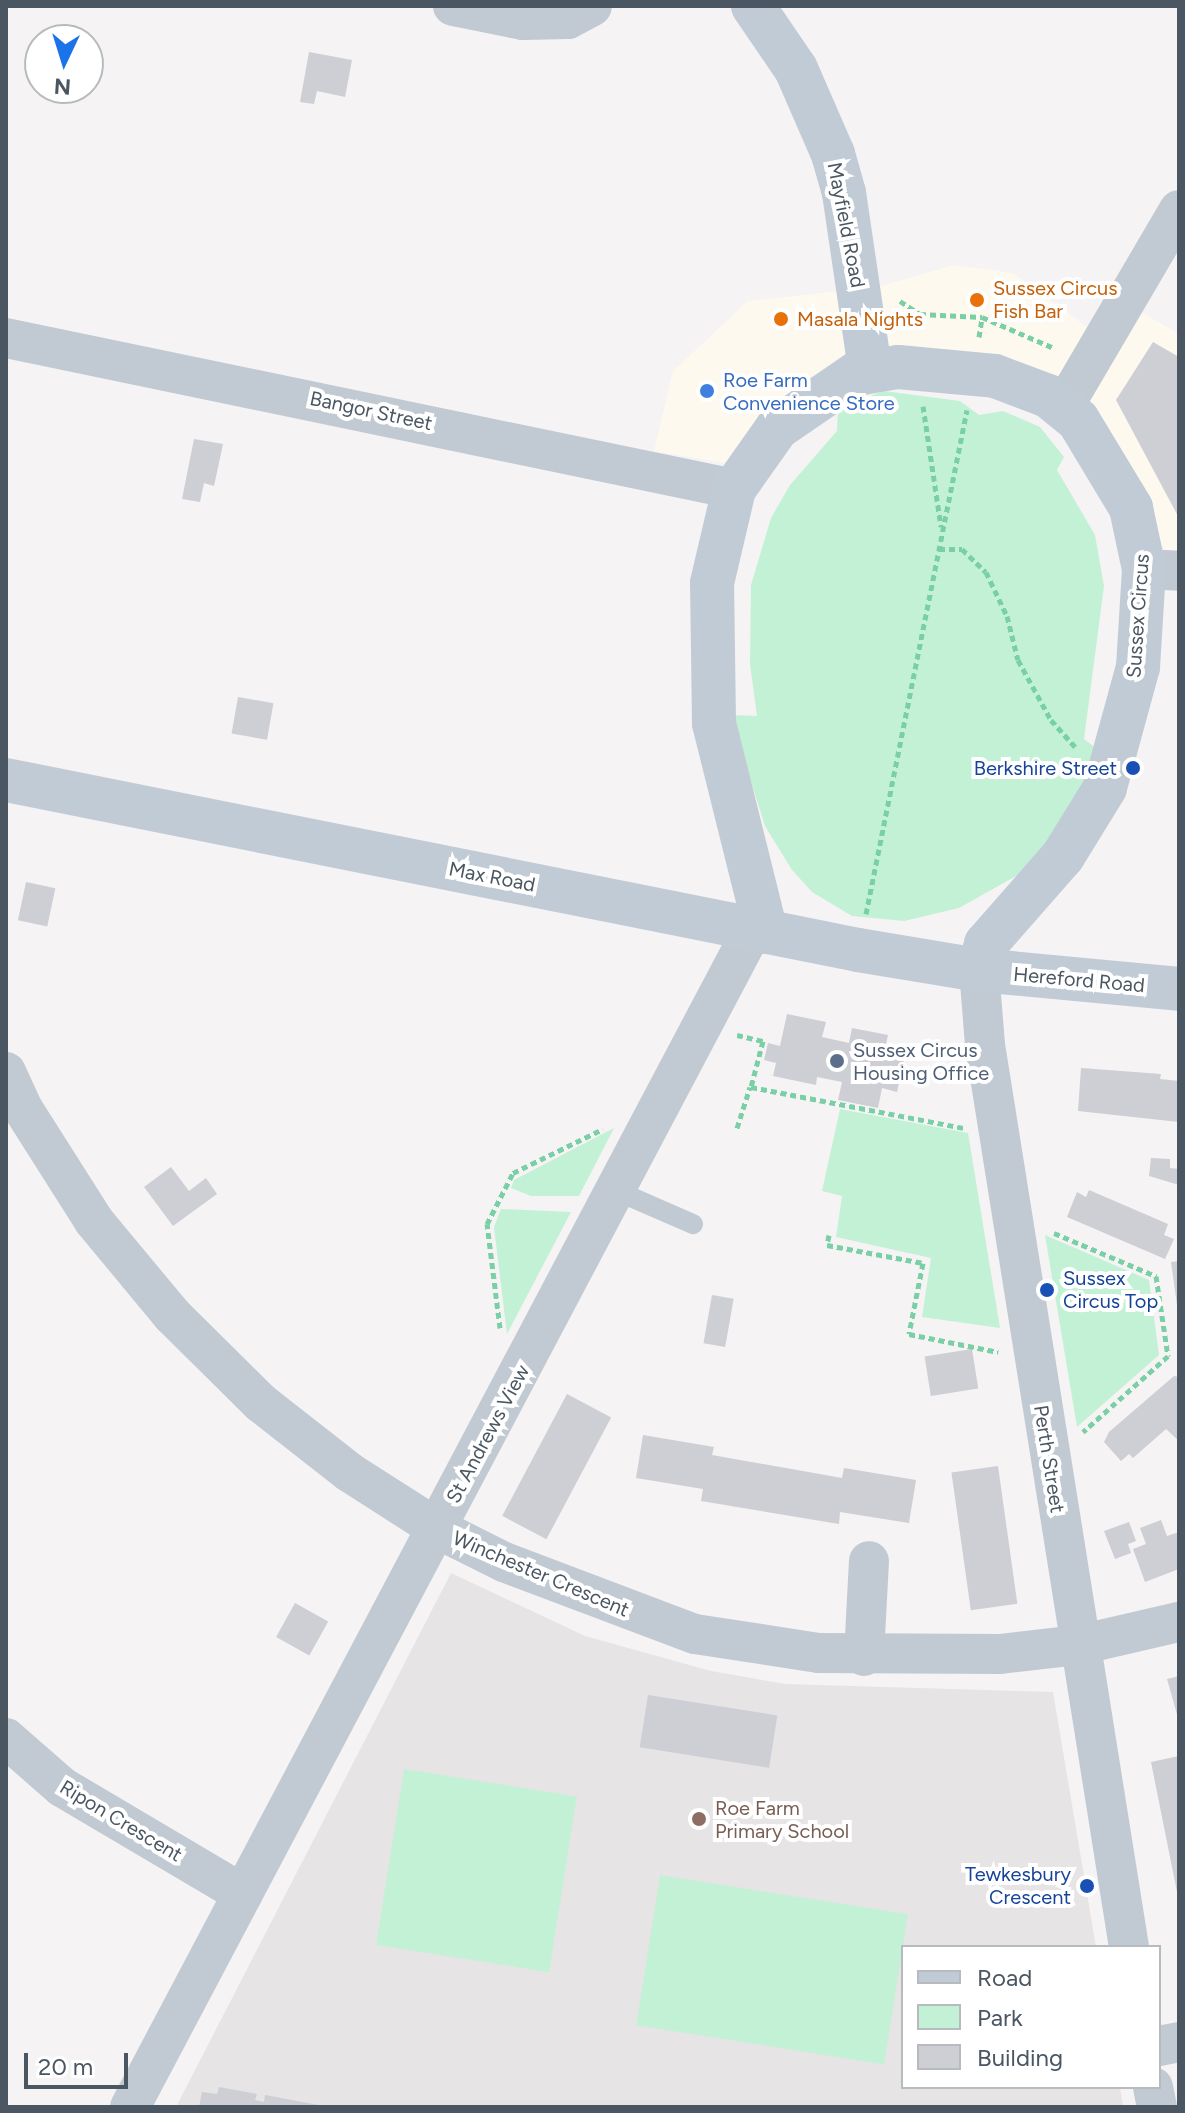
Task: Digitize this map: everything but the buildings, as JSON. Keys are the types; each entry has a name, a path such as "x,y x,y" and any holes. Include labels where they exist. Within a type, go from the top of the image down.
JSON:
{"street":[{"path":"453,6 523,20 568,19 592,6"},
{"name":"Mayfield Road","path":"753,6 796,69 823,125 844,193 870,369"},
{"path":"1064,406 1179,210"},
{"name":"Bangor Street","path":"6,338 734,489"},
{"name":"Sussex Circus","path":"760,930 714,723 712,583 734,489 777,428 819,395 870,369 917,368 974,373 1011,380 1064,406 1088,435 1131,508 1162,570 1112,770 1097,806 1063,856 986,944 979,970"},
{"name":"Max Road","path":"6,780 858,950 979,970"},
{"name":"St Andrews View","path":"130,2107 702,1028 760,930"},
{"name":"Hereford Road","path":"979,970 1179,989"},
{"name":"Perth Street","path":"979,970 980,1008 1011,1215 1129,1945"},
{"name":"Winchester Crescent","path":"6,1072 23,1109 94,1221 172,1315 261,1403 349,1472 438,1529 537,1577 695,1634 864,1656 1000,1654 1079,1645 1179,1622"},
{"path":"864,1656 869,1561"},
{"name":"Ripon Crescent","path":"6,1738 62,1787 243,1894"}],"lane":[{"path":"617,1191 693,1224"}],"path":[{"path":"860,304 903,301 920,314 982,317 1087,365"},
{"path":"917,368 942,532"},
{"path":"858,950 974,373"},
{"path":"939,549 962,549 979,563 1007,616 1018,660 1051,720 1084,757 1112,770"},
{"path":"702,1028 763,1041 737,1128"},
{"path":"751,1087 999,1135"},
{"path":"514,1384 501,1334 487,1224 513,1173 610,1126"},
{"path":"1011,1215 1156,1276 1168,1356 1050,1462"},
{"path":"829,1235 827,1245 923,1263 909,1334 1034,1360"}],"shaded area":[{"path":"954,265 1013,273 1090,329 1139,311 1179,334 1179,558 1168,558 1111,438 1046,375 911,345 848,352 790,391 725,463 654,451 673,371 748,301 877,287"},
{"name":"Roe Farm Primary School","path":"451,1573 585,1636 711,1671 785,1684 1053,1692 1096,1945 901,1945 901,2089 1120,2089 1123,2107 176,2107"}],"green space":[{"path":"884,391 960,401 979,415 1003,411 1040,427 1064,457 1057,470 1095,535 1104,586 1084,739 1096,748 1085,786 1034,860 1016,876 959,908 904,921 852,916 812,892 792,870 765,826 730,715 757,716 750,664 751,585 771,518 790,485 837,431 838,407"},
{"path":"840,1109 968,1133 1000,1328 922,1317 931,1258 836,1237 842,1196 822,1191"},
{"path":"614,1128 579,1196 531,1196 511,1188 514,1180"},
{"path":"501,1209 571,1212 507,1334 494,1227"},
{"path":"1045,1235 1149,1280 1159,1355 1077,1427"},
{"path":"404,1769 577,1796 549,1972 376,1945"},
{"path":"660,1875 908,1914 884,2064 636,2025"}],"place":[{"name":"Sussex Circus Fish Bar","path":"977,300"},
{"name":"Masala Nights","path":"781,319"},
{"name":"Roe Farm Convenience Store","path":"707,391"},
{"name":"Berkshire Street","path":"1133,768"},
{"name":"Sussex Circus Housing Office","path":"837,1061"},
{"name":"Sussex Circus Top","path":"1047,1290"},
{"name":"Roe Farm Primary School","path":"699,1819"},
{"name":"Tewkesbury Crescent","path":"1087,1886"}]}
